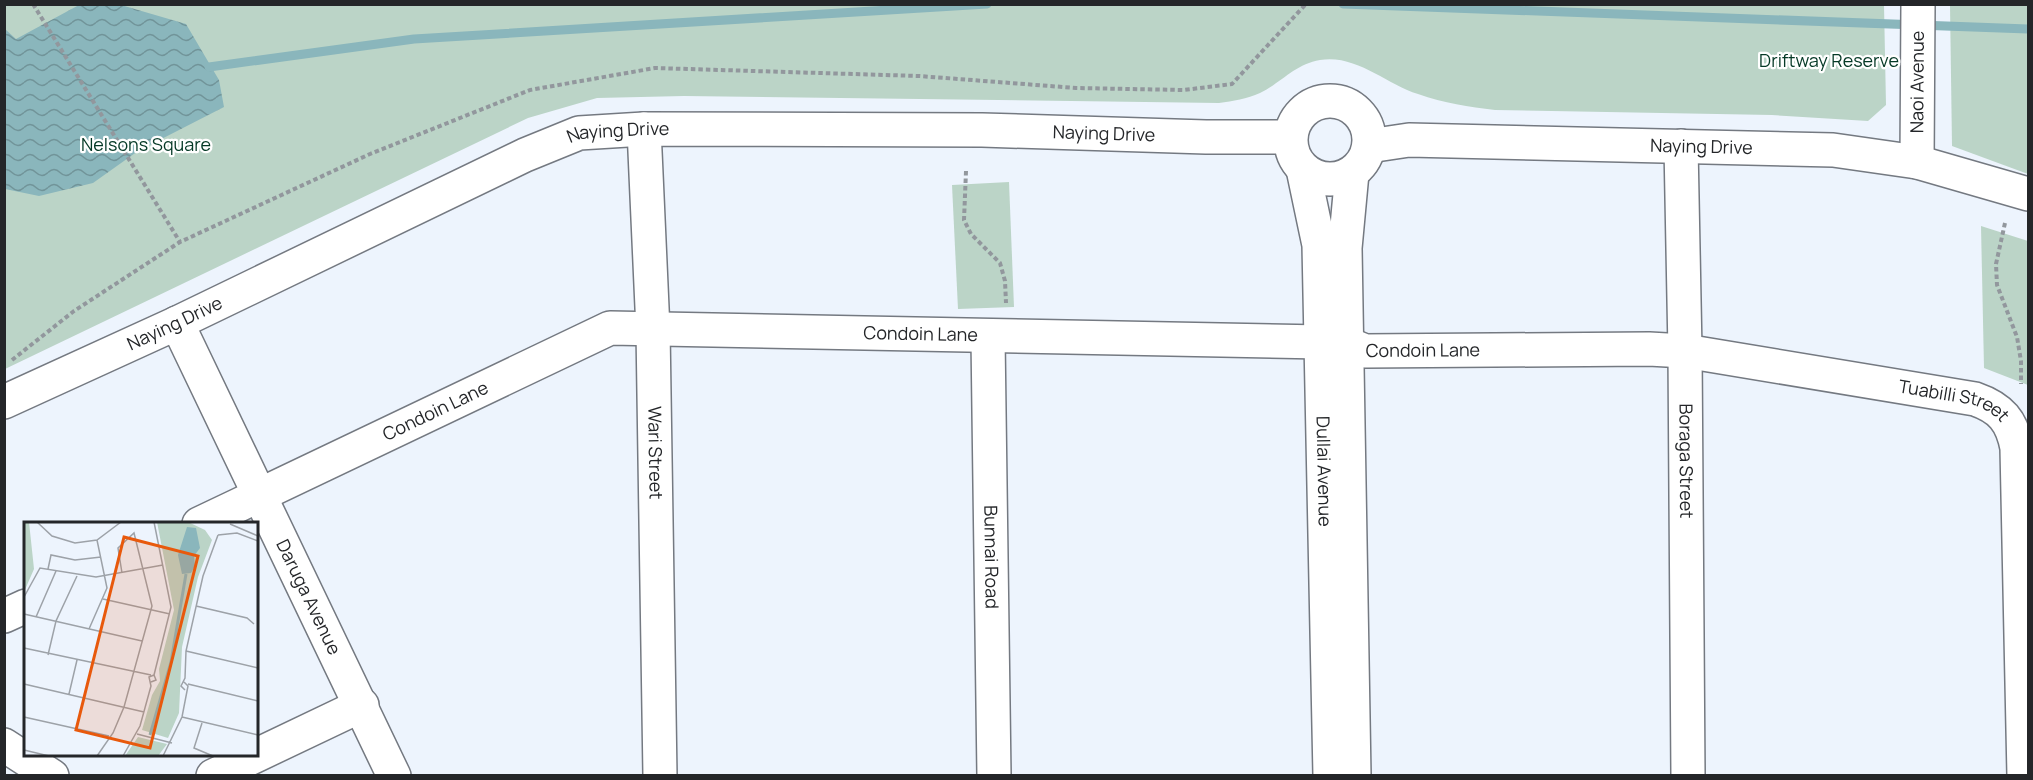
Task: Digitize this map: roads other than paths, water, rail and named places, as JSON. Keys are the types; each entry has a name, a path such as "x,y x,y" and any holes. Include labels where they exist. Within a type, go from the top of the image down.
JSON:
{"street":[{"name":"Naoi Avenue","path":"1917,162 1918,4"},
{"path":"1327,100 1341,101 1354,108 1363,119 1369,132 1361,159 1327,179 1314,176 1303,169 1293,154 1290,137 1294,123 1302,111 1314,103 1327,100"},
{"name":"Naying Drive","path":"4,402 177,323 525,155 579,133 644,129 973,130 1206,137 1290,137"},
{"name":"Wari Street","path":"644,129 653,330 660,776"},
{"name":"Naying Drive","path":"1361,159 1409,140 1833,150 1917,162 2028,194"},
{"name":"Boraga Street","path":"1681,146 1688,776"},
{"name":"Dullai Avenue","path":"1330,776 1334,343 1345,248 1361,159"},
{"name":"Dullai Avenue","path":"1303,169 1319,245 1334,343 1354,776"},
{"name":"Daruga Avenue","path":"177,323 362,705 394,776"},
{"name":"Condoin Lane","path":"203,522 610,328 653,330 997,325 1334,343 1365,351 1649,349 1685,351"},
{"name":"Bunnai Road","path":"994,776 997,325"},
{"name":"Tuabilli Street","path":"1685,351 1975,399 1998,410 2021,427 2018,474 2024,776"},
{"path":"4,616 24,607"},
{"path":"258,755 362,705"},
{"path":"4,745 52,776"},
{"path":"213,776 255,756"}],"water":[{"path":"79,5 121,5 186,24 219,80 224,107 138,151 93,183 39,196 5,189 5,29 16,39"}],"waterway":[{"path":"209,67 414,39 987,4"},
{"path":"1343,4 2028,29"}],"park label":[{"name":"Driftway Reserve","path":"1829,61"},
{"name":"Nelsons Square","path":"146,145"}]}
